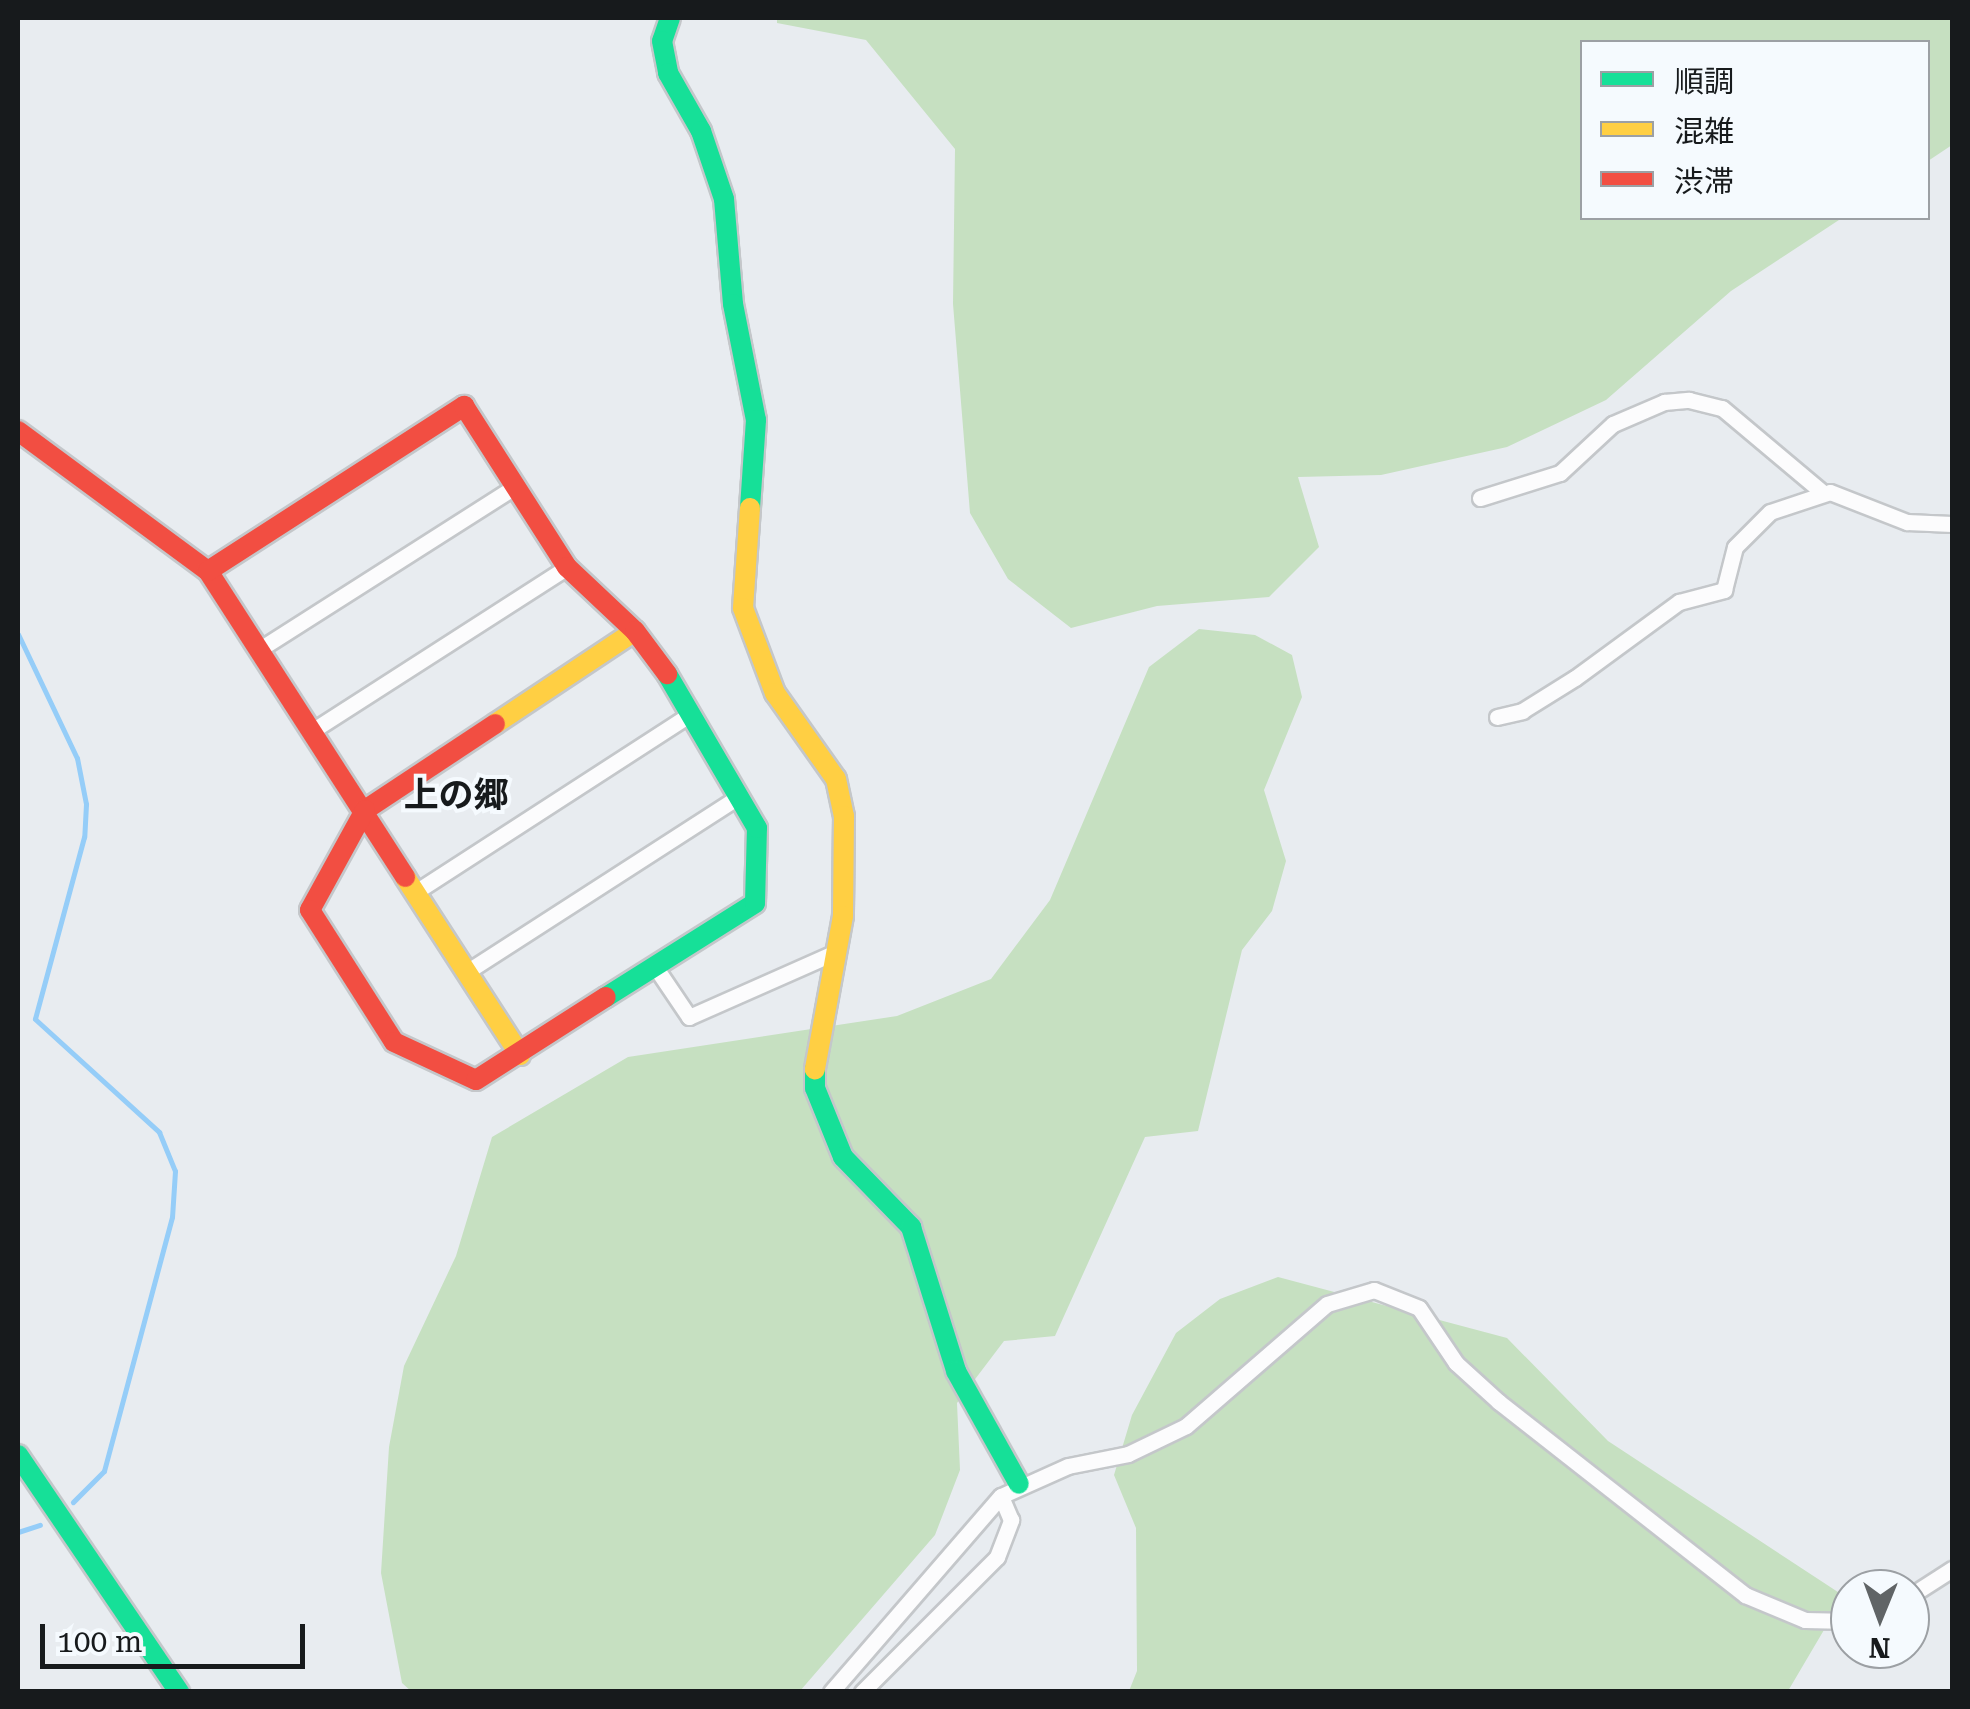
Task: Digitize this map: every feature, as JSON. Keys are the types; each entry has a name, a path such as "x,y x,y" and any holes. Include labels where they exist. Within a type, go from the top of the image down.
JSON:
{"street":[{"path":"670,18 662,41 668,73 701,132 724,200 733,304 756,420 744,608 775,693 836,779 844,816 836,952 815,1046 815,1088 824,1122 864,1182 911,1228 956,1371 1010,1490 1011,1520 996,1558 862,1692"},
{"path":"1480,498 1560,473 1613,424 1664,402 1690,400 1722,408 1822,492 1907,522 1952,524"},
{"path":"208,571 464,406 567,567 634,631 676,684 688,716 757,828 755,903 476,1080 394,1042 310,910 365,810 634,631"},
{"path":"18,431 208,571 316,729 520,1055"},
{"path":"263,647 516,486"},
{"path":"1497,717 1522,711 1575,678 1678,602 1724,590 1735,546 1757,520 1822,492"},
{"path":"316,729 567,567"},
{"path":"417,891 688,716"},
{"path":"468,971 736,798"},
{"path":"656,968 689,1018 836,952"},
{"path":"831,1692 1010,1490 1128,1454 1186,1426 1327,1304 1374,1290 1419,1308 1456,1363 1484,1389 1733,1586 1806,1620 1830,1620"},
{"path":"18,1455 179,1692"},
{"path":"1930,1583 1952,1569"}],"green space":[{"path":"777,18 1952,18 1952,145 1930,160 1930,40 1580,40 1580,220 1839,220 1731,291 1606,400 1507,447 1381,475 1298,477 1319,547 1269,597 1157,606 1071,628 1008,579 970,513 953,304 955,149 866,40 777,23"},
{"path":"1199,629 1255,635 1292,655 1302,697 1264,790 1286,861 1272,911 1242,950 1198,1131 1145,1137 1055,1336 1004,1341 957,1403 960,1470 935,1535 800,1691 412,1692 402,1683 381,1573 389,1447 404,1366 456,1256 492,1137 628,1057 897,1016 991,979 1050,900 1149,667"},
{"path":"1278,1277 1507,1338 1608,1441 1830,1587 1830,1620 1788,1691 1129,1691 1137,1671 1136,1528 1114,1475 1132,1415 1176,1333 1220,1299"}],"waterway":[{"path":"18,634 77,758 86,804 84,837 35,1019 159,1132 175,1171 172,1217 104,1471 73,1502"},
{"path":"18,1532 40,1525"}],"traffic: fast":[{"path":"670,18 662,41 668,73 701,131 724,199 733,304 756,420 750,508"},
{"path":"606,997 755,903 757,828 667,674"},
{"path":"815,1069 815,1088 843,1157 911,1227 956,1371 1019,1484"},
{"path":"18,1455 179,1692"}],"traffic: slow":[{"path":"750,508 743,608 775,693 836,779 844,816 843,916 815,1069"},
{"path":"495,724 635,631"},
{"path":"405,877 520,1055"}],"traffic: jam":[{"path":"208,571 464,406 567,567 635,631 667,674"},
{"path":"18,431 208,571 405,877"},
{"path":"495,724 365,810 310,910 394,1042 476,1080 606,997"}],"district":[{"name":"上の郷","path":"456,796"}]}
